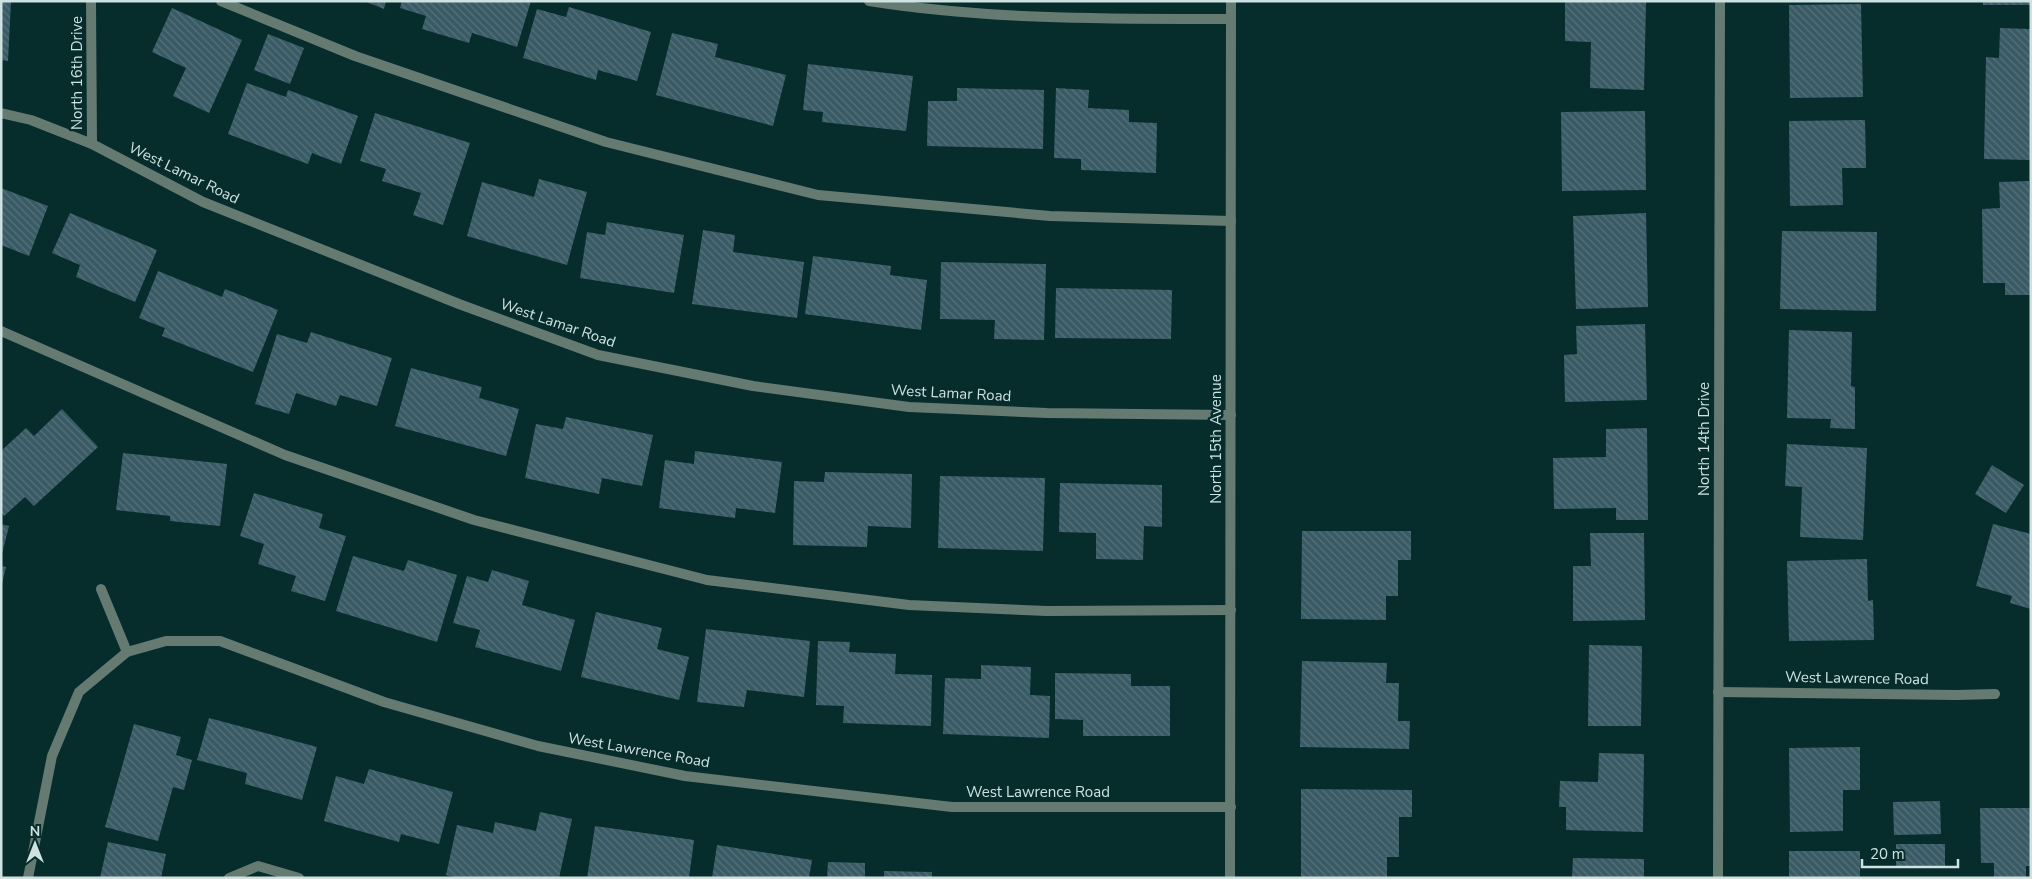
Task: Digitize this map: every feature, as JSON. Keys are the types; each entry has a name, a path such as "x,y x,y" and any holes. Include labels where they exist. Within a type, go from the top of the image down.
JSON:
{"street":[{"name":"North 16th Drive","path":"91,1 92,144"},
{"path":"221,1 355,56 606,142 818,195 1050,216 1231,221"},
{"path":"869,1 987,15 1113,20 1231,19"},
{"name":"North 15th Avenue","path":"1230,878 1231,1"},
{"name":"North 14th Drive","path":"1718,878 1720,1"},
{"name":"West Lamar Road","path":"1,113 31,120 92,144 203,202 459,304 598,355 753,386 909,407 1047,413 1231,415"},
{"path":"1,331 286,455 474,520 707,580 909,605 1047,611 1231,610"},
{"path":"28,878 52,756 78,692 128,652 101,589"},
{"name":"West Lawrence Road","path":"128,652 166,641 220,641 384,702 538,746 686,776 952,807 1231,807"},
{"name":"West Lawrence Road","path":"1718,692 1995,694"},
{"path":"229,878 258,866 299,878"}],"building":[{"path":"1,1 11,1 8,61 1,60"},
{"path":"364,1 386,1 384,9"},
{"path":"402,1 531,1 517,47 472,33 469,43 422,29 426,16 400,8"},
{"path":"1565,1 1646,2 1644,90 1590,88 1591,42 1565,41"},
{"path":"1983,1 2031,1 2031,5 1983,5"},
{"path":"1861,4 1863,97 1790,98 1789,5"},
{"path":"569,7 651,32 637,81 598,70 596,80 523,58 537,9 566,17"},
{"path":"172,8 242,40 209,113 173,96 186,68 152,52"},
{"path":"2000,28 2031,29 2030,160 1984,159 1986,57 1999,58"},
{"path":"672,33 718,44 715,57 786,75 773,126 656,95"},
{"path":"268,34 304,48 290,84 254,70"},
{"path":"808,64 913,76 906,131 822,122 823,112 803,110"},
{"path":"247,83 286,97 288,90 358,116 341,164 312,153 308,164 228,134"},
{"path":"957,88 1044,90 1043,149 927,146 928,101 957,101"},
{"path":"1056,88 1089,90 1088,108 1129,110 1129,122 1157,123 1156,173 1081,170 1081,159 1054,158"},
{"path":"1645,111 1646,190 1562,191 1561,112"},
{"path":"375,113 470,143 443,225 413,215 421,193 382,181 386,169 360,161"},
{"path":"1865,120 1866,168 1842,168 1843,205 1790,206 1789,121"},
{"path":"539,179 587,192 567,265 467,236 482,182 534,197"},
{"path":"2029,181 2031,295 2005,295 2005,283 1983,283 1982,209 2000,208 1999,182"},
{"path":"1,188 48,206 29,256 1,245"},
{"path":"70,213 157,250 135,302 76,277 80,265 52,253"},
{"path":"1646,213 1648,307 1576,309 1573,216"},
{"path":"607,222 684,235 674,293 580,278 587,232 605,235"},
{"path":"703,230 735,235 733,252 804,262 797,318 692,304"},
{"path":"1782,231 1877,232 1876,311 1780,309"},
{"path":"813,256 891,266 890,275 927,280 921,330 805,314"},
{"path":"941,262 1046,264 1044,340 994,339 995,320 940,319"},
{"path":"158,271 222,297 225,289 278,310 253,372 162,336 165,328 139,318"},
{"path":"1056,288 1172,290 1171,339 1055,338"},
{"path":"1645,324 1647,400 1565,402 1564,355 1577,354 1576,326"},
{"path":"1789,330 1852,332 1851,386 1855,387 1855,429 1830,428 1831,419 1787,418"},
{"path":"311,332 392,358 377,406 340,395 336,406 296,393 289,414 255,404 277,334 307,343"},
{"path":"411,368 482,387 479,398 519,409 506,456 395,426"},
{"path":"62,409 98,447 34,506 25,497 4,516 1,512 1,451 26,428 34,436"},
{"path":"566,417 653,435 642,486 602,478 599,494 525,478 536,424 563,429"},
{"path":"1647,428 1648,520 1616,520 1616,508 1554,509 1553,458 1606,457 1606,429"},
{"path":"1787,444 1867,448 1863,540 1800,537 1802,487 1785,486"},
{"path":"695,451 782,462 775,513 736,508 735,518 659,508 665,460 694,464"},
{"path":"123,453 227,464 220,526 170,521 170,516 116,510"},
{"path":"1992,465 2024,485 2006,513 1975,494"},
{"path":"825,472 912,474 911,528 868,526 867,547 793,545 794,481 824,482"},
{"path":"940,476 1045,478 1043,551 938,548"},
{"path":"1060,483 1162,485 1162,527 1144,526 1143,560 1096,559 1096,533 1059,532"},
{"path":"254,493 323,514 319,528 346,536 325,601 291,591 296,576 258,564 264,544 240,536"},
{"path":"1,524 9,526 2,554 1,554"},
{"path":"1993,524 2031,534 2031,609 2010,603 2012,596 1976,586"},
{"path":"1302,531 1411,531 1411,560 1398,560 1398,596 1386,596 1386,620 1301,619"},
{"path":"1590,533 1644,533 1645,620 1573,621 1573,566 1591,566"},
{"path":"353,556 404,571 408,560 457,575 437,642 336,611"},
{"path":"1867,559 1868,601 1873,600 1874,640 1789,641 1787,561"},
{"path":"1,566 6,567 2,584 1,584"},
{"path":"492,570 529,581 522,605 575,620 561,671 475,647 480,630 453,623 467,576 488,582"},
{"path":"596,612 662,628 657,649 689,657 679,700 581,677"},
{"path":"706,629 810,641 804,697 747,690 744,707 697,702"},
{"path":"818,641 850,642 849,652 896,654 895,674 932,675 931,726 843,723 844,706 816,705"},
{"path":"1589,645 1642,646 1641,726 1588,726"},
{"path":"1302,661 1387,663 1386,683 1399,683 1398,721 1410,721 1409,749 1300,747"},
{"path":"981,665 1031,667 1030,695 1050,696 1049,738 943,734 945,678 981,679"},
{"path":"1055,673 1131,674 1131,686 1170,686 1170,736 1083,736 1083,720 1055,719"},
{"path":"209,718 317,747 302,800 245,784 247,773 197,760"},
{"path":"134,724 181,737 176,755 192,760 184,790 173,787 158,841 105,827"},
{"path":"1860,747 1860,790 1843,790 1843,831 1790,832 1789,748"},
{"path":"1599,753 1644,754 1643,832 1566,830 1566,807 1559,807 1560,781 1598,782"},
{"path":"369,769 453,792 439,844 401,834 399,842 324,821 336,776 364,784"},
{"path":"1301,789 1412,790 1412,817 1399,817 1399,857 1387,857 1387,878 1301,878"},
{"path":"1940,801 1941,834 1894,835 1893,802"},
{"path":"1980,808 2031,808 2031,866 2026,866 2026,878 1994,878 1994,863 1981,863"},
{"path":"540,812 572,819 559,878 457,878 446,875 457,825 493,833 495,822 536,831"},
{"path":"595,826 694,840 689,878 587,878"},
{"path":"108,842 166,854 161,878 100,878"},
{"path":"1896,844 1945,844 1945,868 1896,868"},
{"path":"717,845 812,860 809,878 712,878"},
{"path":"1789,851 1860,851 1860,878 1789,878"},
{"path":"1573,858 1644,859 1644,878 1572,878"},
{"path":"828,862 865,863 865,878 827,878"},
{"path":"884,871 932,872 932,878 884,878"}]}
